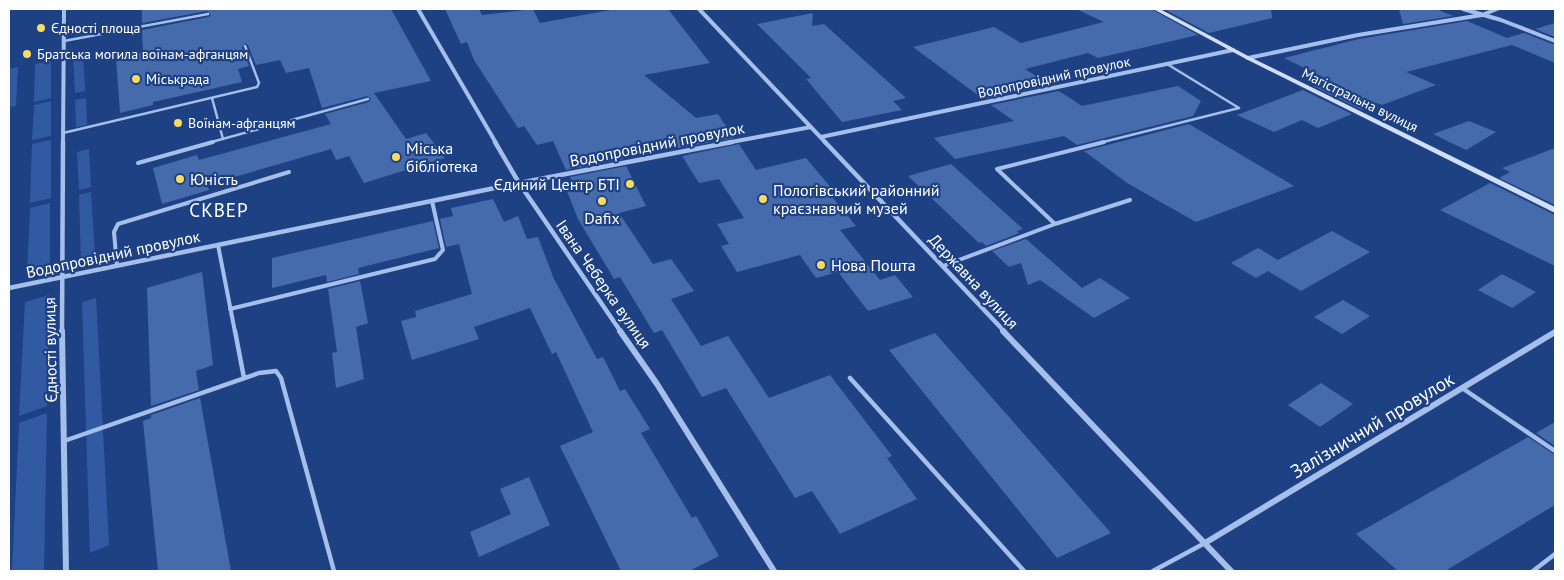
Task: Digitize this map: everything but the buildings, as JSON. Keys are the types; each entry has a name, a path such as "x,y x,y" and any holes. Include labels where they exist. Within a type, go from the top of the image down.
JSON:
{"main road":[{"name":"Магістральна вулиця","path":"1156,9 1248,58 1555,210"}],"street":[{"name":"Єдності вулиця","path":"64,9 61,278 66,571"},
{"name":"Івана Чеберка вулиця","path":"418,9 519,183 652,376 774,571"},
{"name":"Державна вулиця","path":"699,9 1231,571"},
{"path":"1463,9 1501,20 1555,41"},
{"path":"1248,58 1358,35 1482,15 1497,9"},
{"name":"Водопровідний провулок","path":"821,137 1233,50"},
{"name":"Водопровідний провулок","path":"9,288 519,183 811,127"},
{"name":"Залізничний провулок","path":"1205,543 1555,332"}],"lane":[{"path":"64,41 208,14"},
{"path":"63,133 253,88 258,85 245,46"},
{"path":"1055,224 997,168 1239,108 1166,64"},
{"path":"212,98 223,139"},
{"path":"138,162 368,99"},
{"path":"117,266 114,232 118,224 289,172"},
{"path":"943,266 1055,224 1130,200"},
{"path":"230,309 435,259 443,250 432,201"},
{"path":"218,245 244,378"},
{"path":"64,441 244,378 271,370 276,371 281,378 334,571"},
{"path":"850,378 1024,571"},
{"path":"1462,388 1555,451"},
{"path":"1153,571 1205,543"},
{"path":"1533,571 1555,554"}],"shaded area":[{"path":"83,54 85,91 75,93 73,56"},
{"path":"51,61 51,98 34,102 35,64"},
{"path":"18,67 16,106 9,107 9,69"},
{"path":"86,98 87,125 76,127 75,100"},
{"path":"51,101 51,136 32,140 34,105"},
{"path":"51,140 51,198 30,203 32,144"},
{"path":"89,149 91,187 79,190 77,152"},
{"path":"91,192 95,258 81,262 79,195"},
{"path":"50,203 50,267 27,274 30,208"},
{"path":"49,295 47,406 19,416 25,302"},
{"path":"96,298 109,545 90,553 82,302"},
{"path":"47,413 44,571 12,571 19,423"}],"place":[{"name":"Єдності площа","path":"41,28"},
{"name":"Братська могила воїнам-афганцям","path":"27,54"},
{"name":"Міськрада","path":"136,79"},
{"name":"Воїнам-афганцям","path":"178,123"},
{"name":"Міська бібліотека","path":"396,157"},
{"name":"Юність","path":"180,179"},
{"name":"Єдиний Центр БТІ","path":"630,184"},
{"name":"Пологівський районний краєзнавчий музей","path":"763,199"},
{"name":"Dafix","path":"602,201"},
{"name":"Нова Пошта","path":"821,265"}],"district":[{"name":"СКВЕР","path":"219,210"}]}
